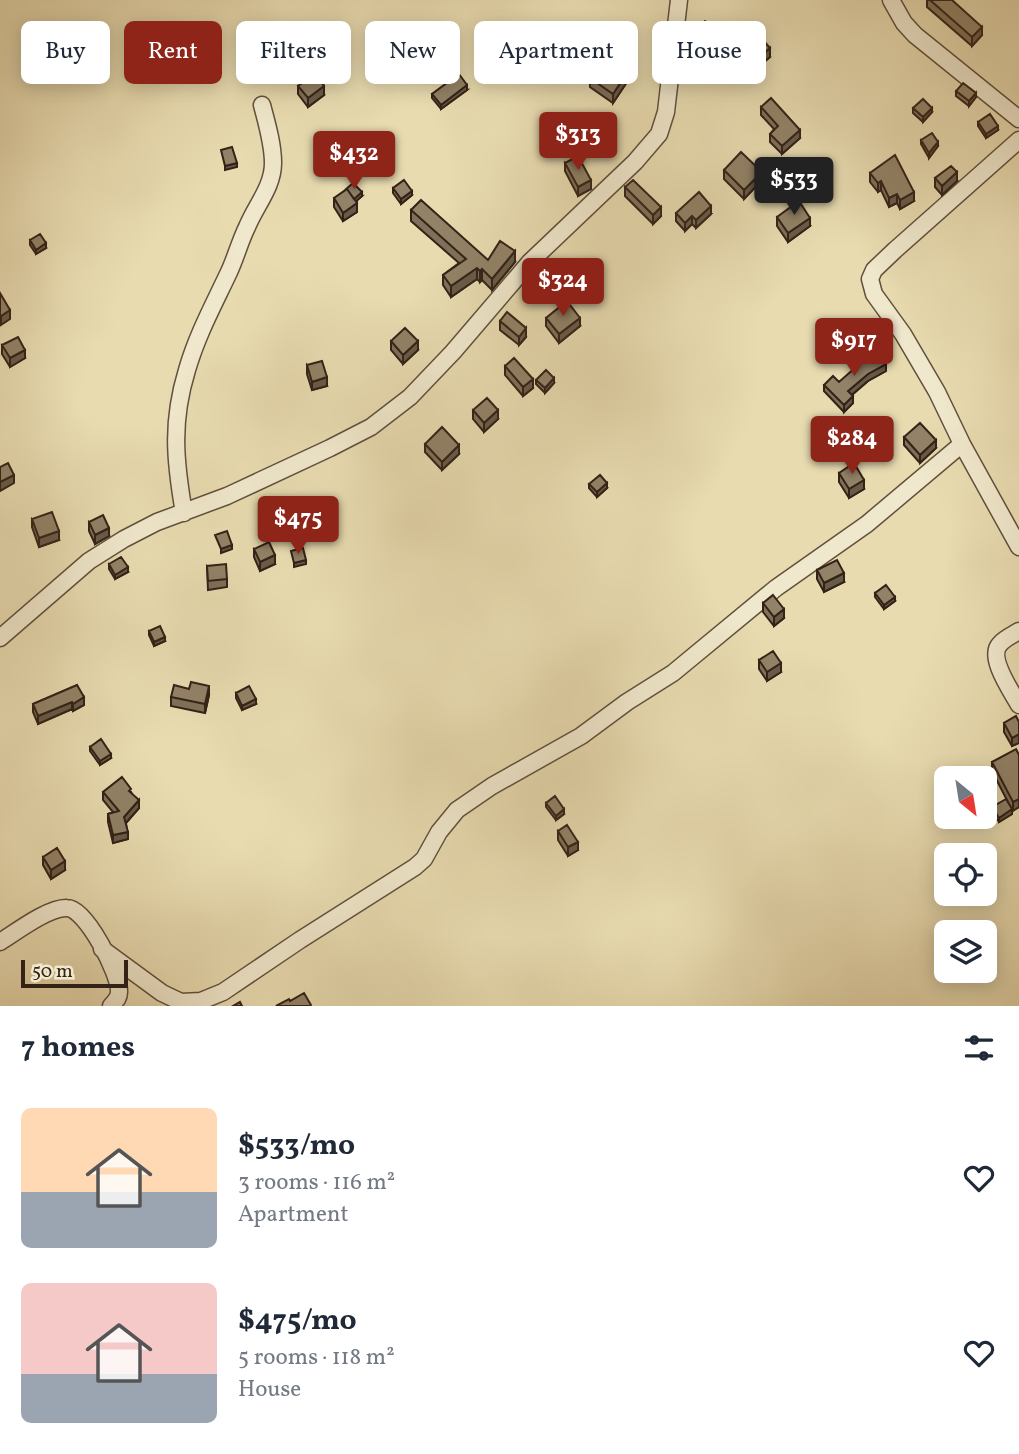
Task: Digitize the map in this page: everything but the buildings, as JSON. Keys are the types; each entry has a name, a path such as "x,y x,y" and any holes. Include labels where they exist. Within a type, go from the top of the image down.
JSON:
{"street":[{"path":"0,638 89,561 135,533 248,486 371,427 410,397 453,352 530,262 635,162 659,134 666,112 679,0"},
{"path":"891,0 904,23 915,35 1019,119"},
{"path":"184,513 175,452 177,415 187,371 205,321 248,224 267,189 273,165 270,136 262,105"},
{"path":"1019,140 895,250 874,270 870,279 874,294 903,334 937,392 1019,547"},
{"path":"102,949 162,993 181,1002 201,1001 223,992 415,867 424,859 439,832 457,810 516,772 581,736 673,673 776,588 867,524 962,443"},
{"path":"1019,631 1000,643 997,657 1006,683 1019,705"},
{"path":"0,942 40,918 68,908 78,911 102,949 120,989 119,997 111,1006"}]}
